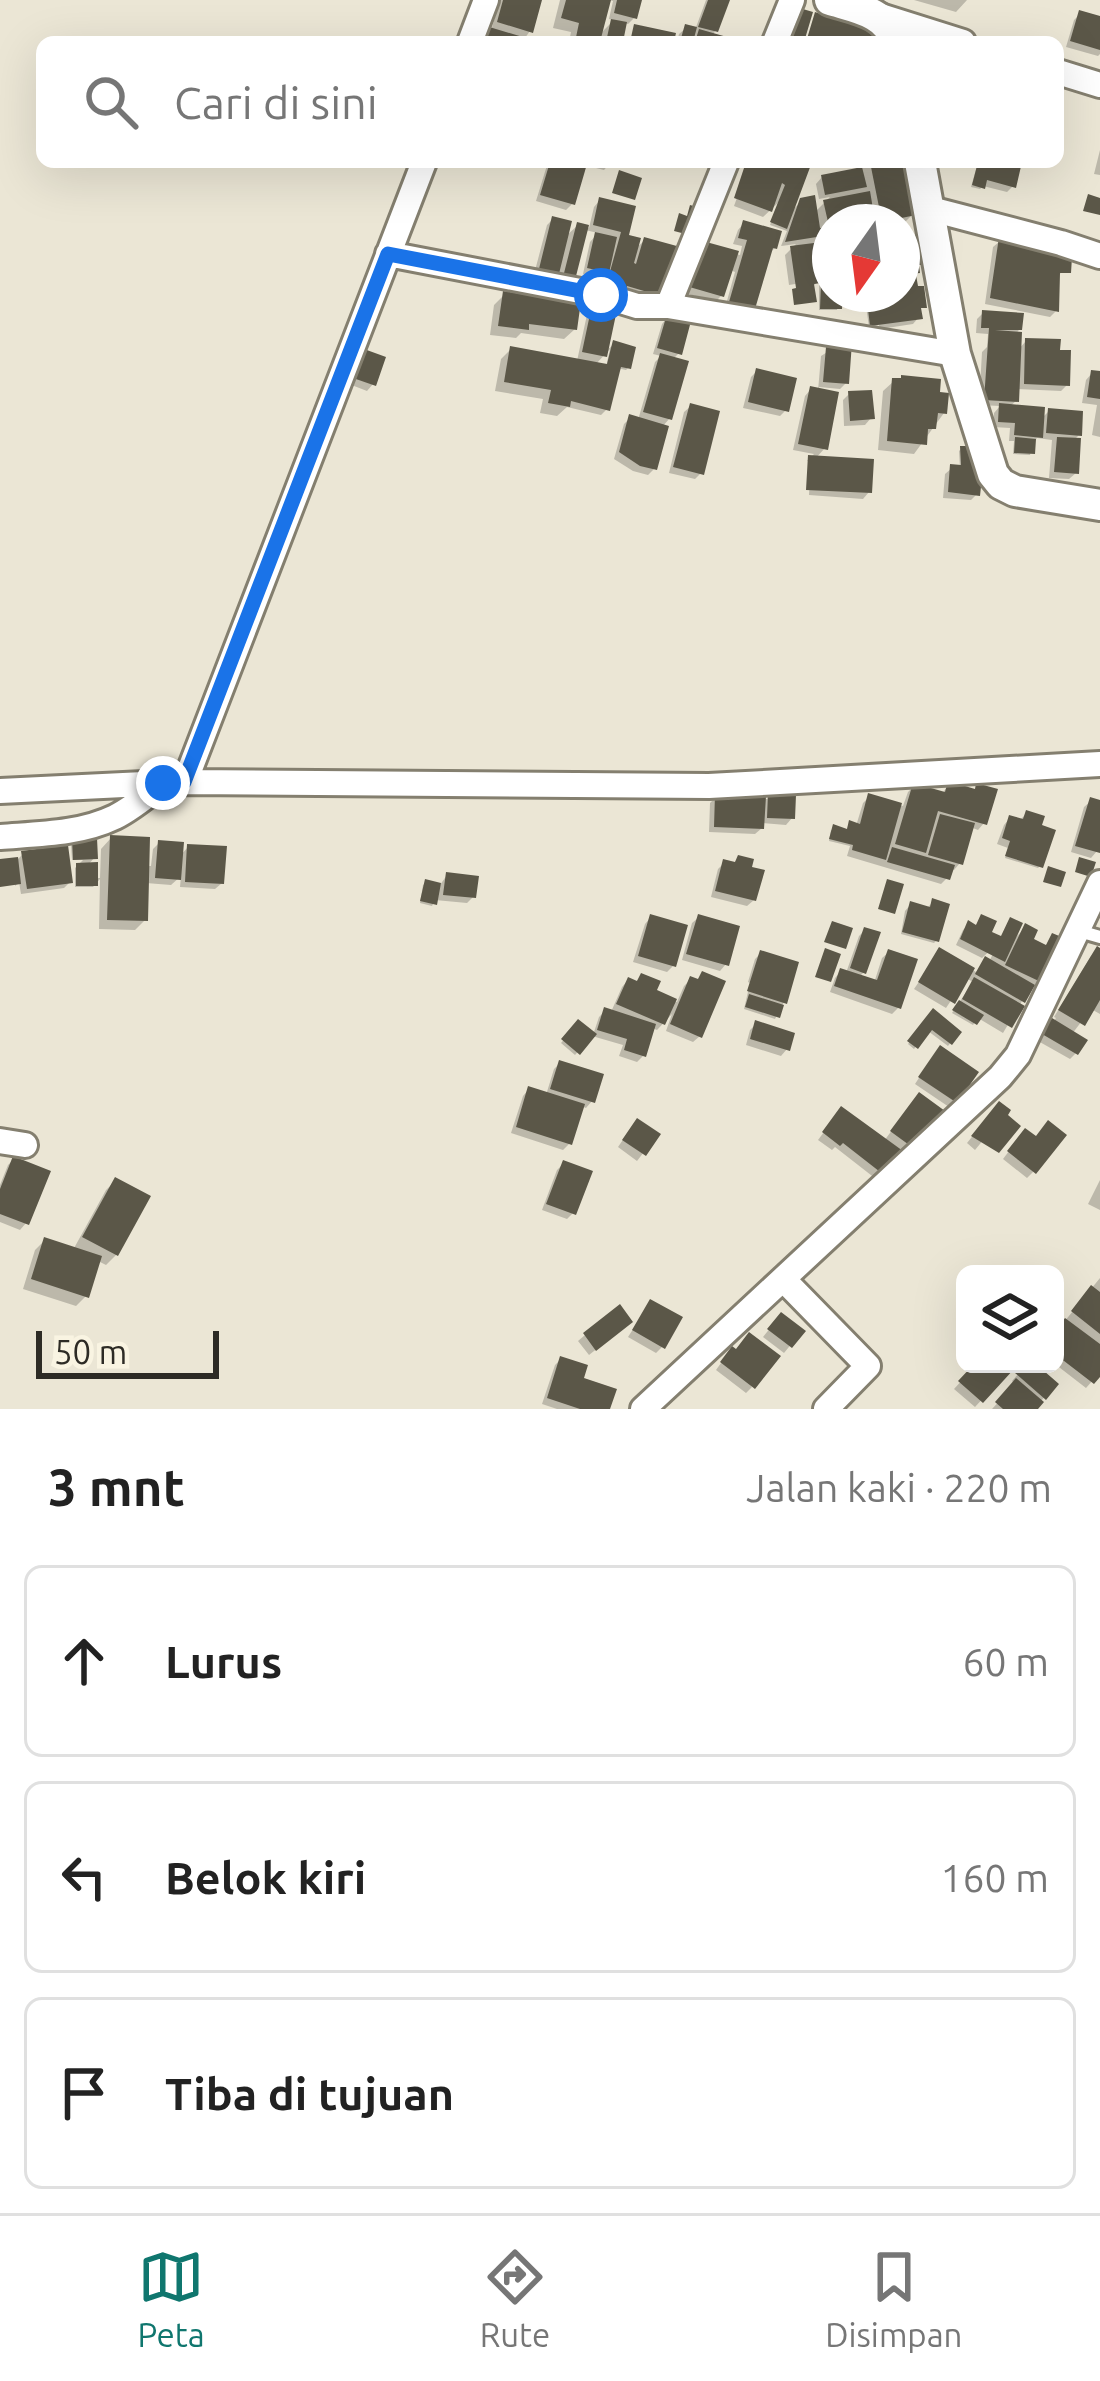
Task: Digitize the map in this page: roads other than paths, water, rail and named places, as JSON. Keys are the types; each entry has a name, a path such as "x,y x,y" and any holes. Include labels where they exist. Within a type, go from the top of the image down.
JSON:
{"street":[{"path":"472,36 486,0"},
{"path":"777,36 792,0"},
{"path":"830,0 944,36"},
{"path":"874,14 890,26 894,36"},
{"path":"1064,74 1100,86"},
{"path":"0,837 101,822 174,782 422,168"},
{"path":"668,306 724,168"},
{"path":"921,168 955,355 993,474 1015,491 1100,505"},
{"path":"927,208 1100,256"},
{"path":"388,254 637,306 668,306 955,355"},
{"path":"0,791 174,782 709,786 1100,764"},
{"path":"644,1409 1000,1077 1018,1055 1089,934 1100,883"},
{"path":"783,1279 868,1366 826,1409"}]}
